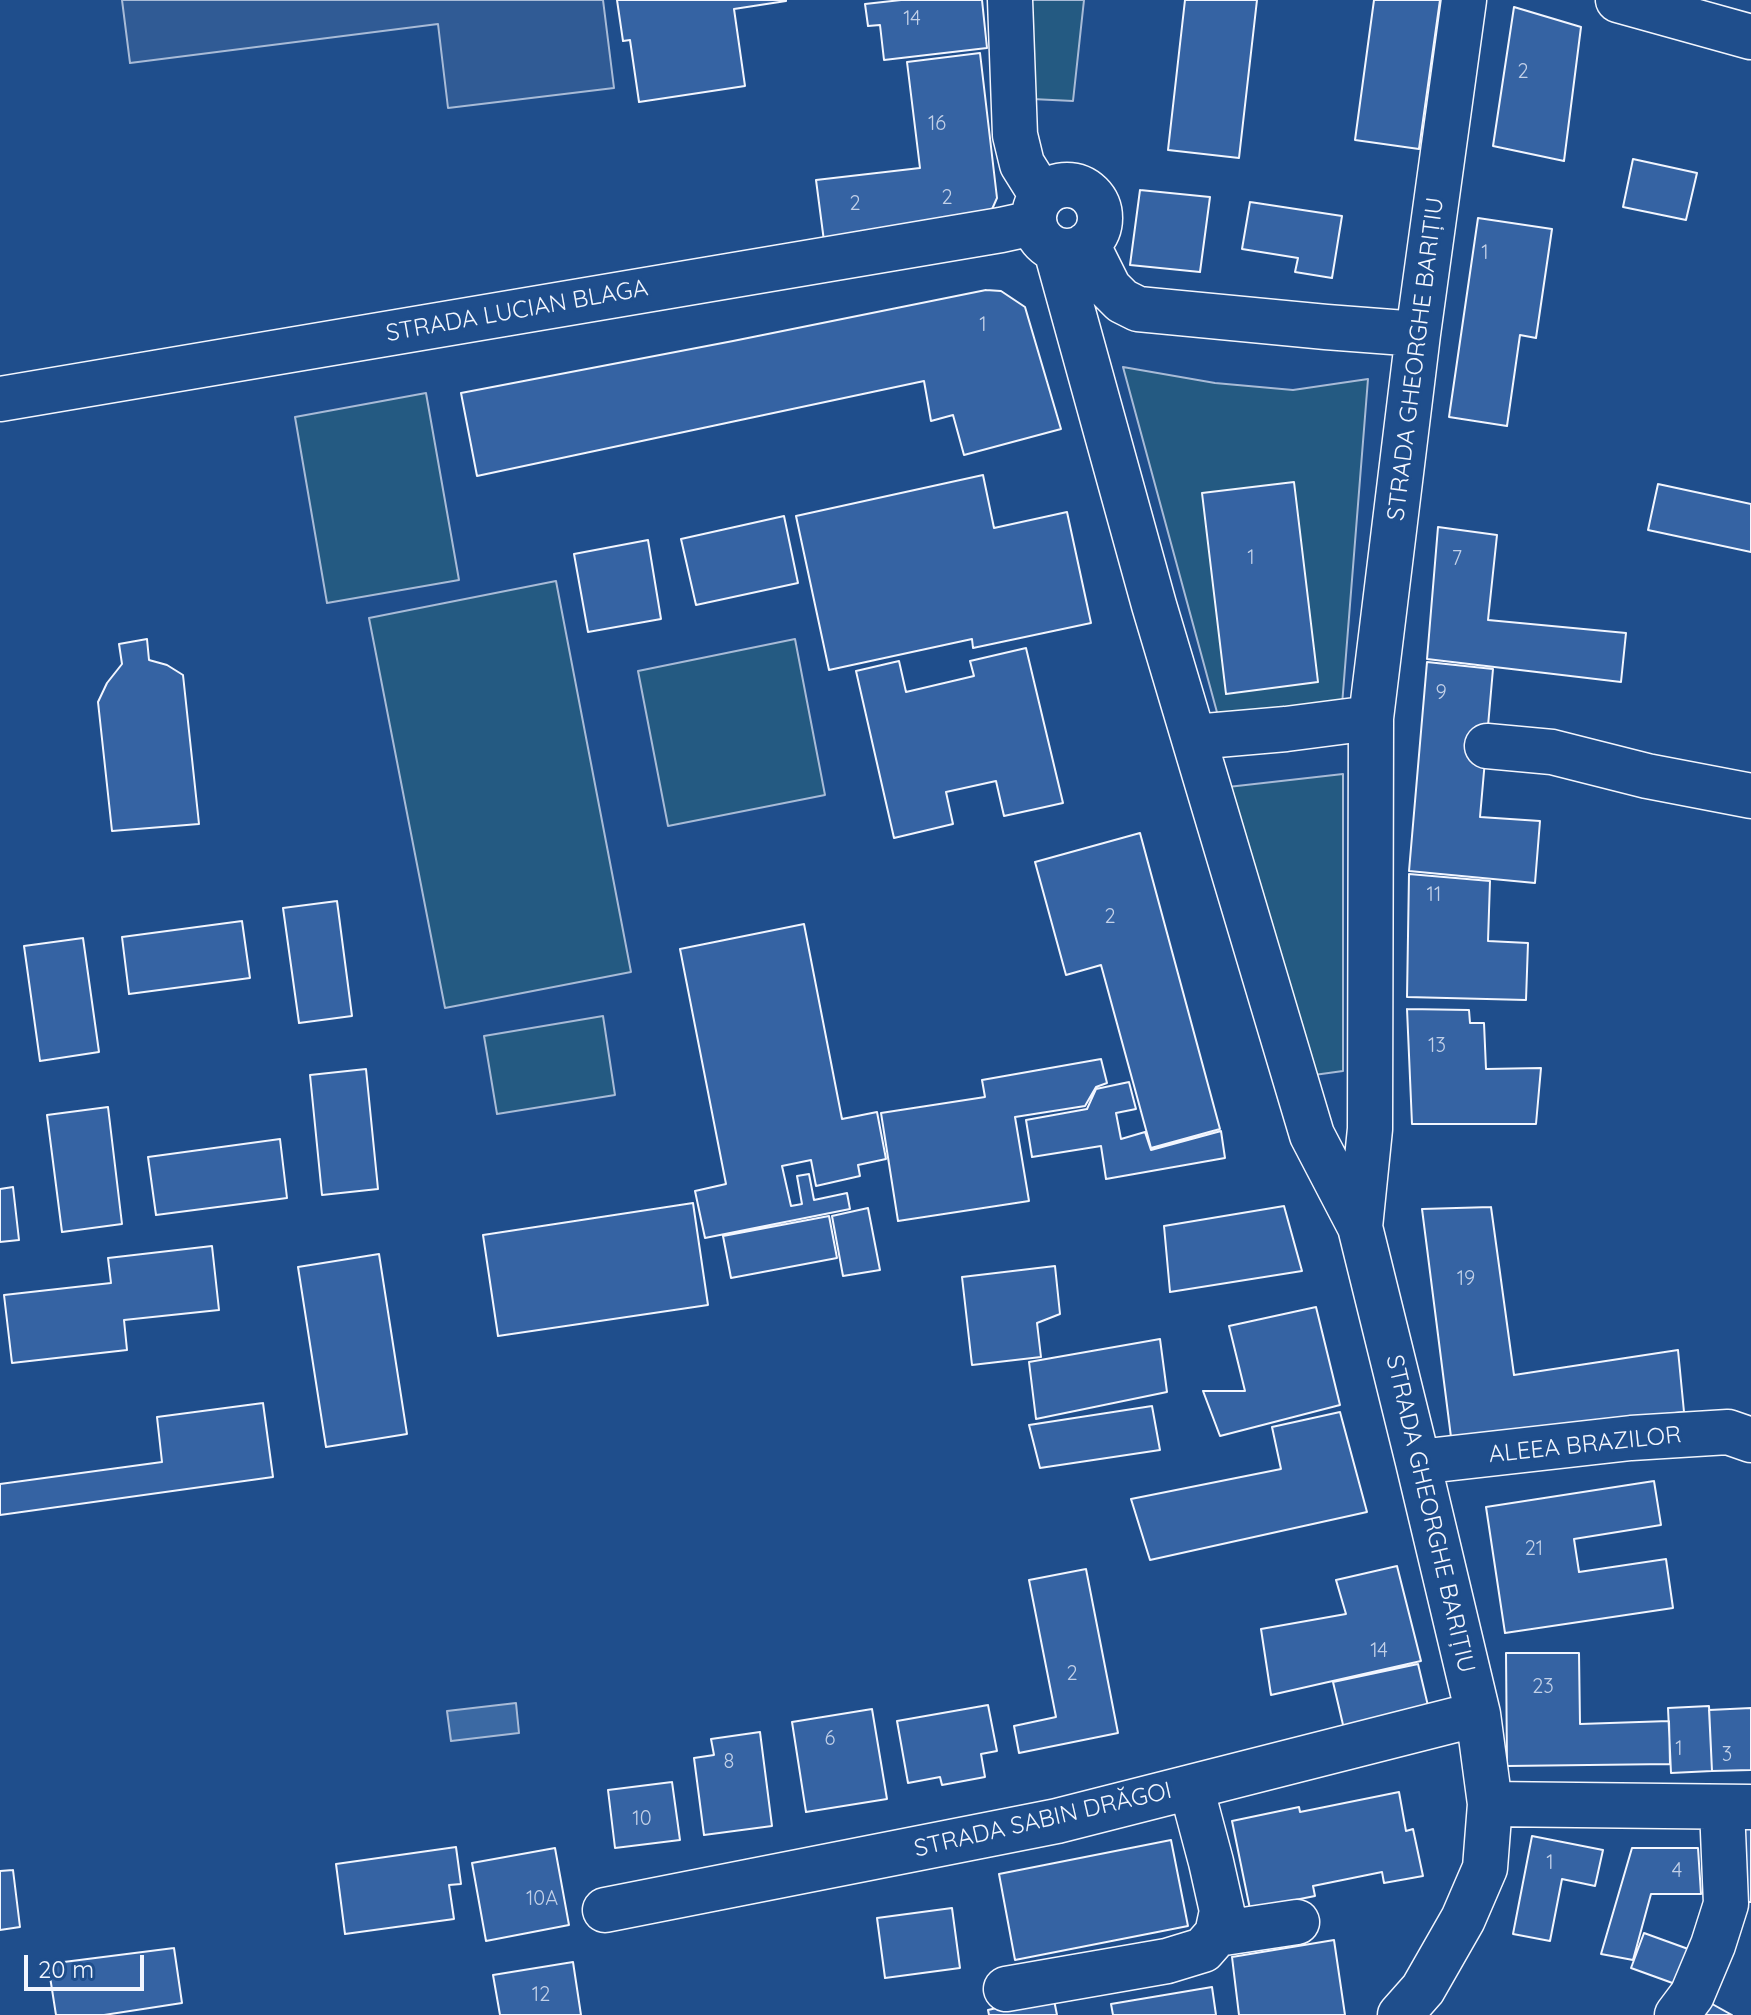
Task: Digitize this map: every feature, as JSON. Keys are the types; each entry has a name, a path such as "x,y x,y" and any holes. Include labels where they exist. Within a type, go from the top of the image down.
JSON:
{"street":[{"path":"1010,0 1015,135 1022,164 1055,228 1122,301 1138,309 1418,334"},
{"name":"STRADA GHEORGHE BARIȚIU","path":"1360,1227 1370,1129 1371,718 1418,334 1464,0"},
{"path":"1618,0 1751,37"},
{"name":"STRADA LUCIAN BLAGA","path":"0,399 1001,230 1055,228"},
{"name":"STRADA GHEORGHE BARIȚIU","path":"1055,228 1154,605 1312,1135 1360,1227 1478,1714 1490,1804 1485,1868 1469,1906 1423,1989 1400,2015"},
{"path":"1194,737 1371,718"},
{"path":"1487,746 1552,752 1647,776 1751,796"},
{"name":"ALEEA BRAZILOR","path":"1418,1462 1631,1438 1728,1432 1751,1440"},
{"name":"STRADA SABIN DRĂGOI","path":"605,1910 1057,1821 1478,1714"},
{"path":"1006,1989 1167,1961 1203,1950 1217,1934 1222,1911 1191,1787"},
{"path":"1490,1804 1737,1807 1726,1904 1692,1995 1677,2015"},
{"path":"1217,1934 1297,1922"}],"shaded area":[{"path":"122,0 603,0 614,88 448,108 438,24 130,63"},
{"path":"1029,0 1084,0 1073,101 1032,99"},
{"path":"1123,367 1215,383 1293,390 1368,379 1340,730 1224,738"},
{"path":"426,393 459,580 327,603 295,417"},
{"path":"556,581 631,972 445,1008 369,618"},
{"path":"795,639 825,795 668,826 638,671"},
{"path":"1343,774 1343,1071 1314,1075 1228,787"},
{"path":"603,1016 615,1095 497,1114 484,1036"},
{"path":"516,1703 519,1733 451,1741 447,1711"}],"building":[{"path":"617,0 786,1 734,9 745,86 639,102 630,40 623,41"},
{"path":"901,0 982,0 987,48 884,60 880,25 868,26 865,4"},
{"path":"1185,0 1257,0 1239,158 1168,150"},
{"path":"1374,0 1440,0 1419,149 1355,140"},
{"path":"1514,7 1581,27 1564,161 1493,146"},
{"path":"980,53 997,198 989,216 824,241 816,180 920,168 907,62"},
{"path":"1633,159 1697,173 1686,220 1623,207"},
{"path":"1140,190 1210,197 1200,272 1130,265"},
{"path":"1250,202 1342,216 1332,278 1295,272 1298,258 1242,249"},
{"path":"1478,218 1552,229 1536,338 1520,335 1507,426 1449,417"},
{"path":"986,290 1001,291 1025,307 1061,429 964,455 953,415 931,421 924,381 477,476 461,393"},
{"path":"983,475 994,528 1067,512 1091,623 973,648 972,639 829,670 796,516"},
{"path":"1294,482 1318,682 1226,694 1202,493"},
{"path":"1658,484 1751,504 1751,552 1648,530"},
{"path":"784,516 798,583 696,605 681,539"},
{"path":"1438,527 1497,535 1488,620 1626,633 1621,682 1427,659"},
{"path":"648,540 661,619 588,632 574,554"},
{"path":"147,639 149,660 167,665 183,675 199,824 112,831 98,702 107,683 122,664 119,644"},
{"path":"1026,648 1063,803 1004,816 996,781 946,792 953,824 894,838 856,671 899,661 906,692 974,676 970,661"},
{"path":"1427,662 1493,669 1480,817 1540,821 1535,883 1409,871"},
{"path":"1140,833 1220,1129 1151,1148 1101,965 1066,975 1035,862"},
{"path":"1409,874 1490,881 1488,941 1528,943 1526,1000 1407,997"},
{"path":"337,901 352,1016 299,1023 283,908"},
{"path":"242,921 250,978 129,994 122,937"},
{"path":"804,924 842,1119 877,1112 886,1159 858,1165 860,1176 816,1186 811,1160 782,1166 791,1206 802,1204 797,1176 809,1174 814,1200 847,1193 850,1209 705,1238 695,1191 726,1184 680,949"},
{"path":"83,938 99,1052 40,1061 24,946"},
{"path":"1407,1009 1469,1010 1470,1023 1484,1023 1486,1069 1541,1068 1536,1124 1412,1124"},
{"path":"1101,1059 1107,1083 1096,1087 1085,1106 1015,1117 1029,1201 898,1221 881,1113 985,1097 982,1080"},
{"path":"366,1069 378,1189 322,1195 310,1075"},
{"path":"1129,1082 1136,1109 1116,1113 1121,1139 1145,1132 1151,1150 1221,1131 1225,1158 1106,1179 1101,1146 1032,1157 1026,1120 1087,1109 1096,1089"},
{"path":"108,1107 122,1224 62,1232 47,1115"},
{"path":"280,1139 287,1198 156,1215 148,1157"},
{"path":"13,1187 19,1240 0,1242 0,1189"},
{"path":"693,1203 708,1305 498,1336 483,1235"},
{"path":"1284,1206 1302,1271 1170,1292 1164,1226"},
{"path":"1491,1207 1514,1375 1678,1350 1684,1412 1451,1437 1422,1209"},
{"path":"868,1208 880,1270 843,1276 832,1216"},
{"path":"829,1216 837,1258 731,1278 723,1236"},
{"path":"212,1246 219,1310 124,1320 127,1350 12,1363 4,1295 111,1283 108,1258"},
{"path":"379,1254 407,1434 326,1447 298,1267"},
{"path":"1055,1266 1060,1314 1037,1323 1041,1357 972,1365 962,1277"},
{"path":"1316,1307 1340,1405 1220,1436 1203,1391 1245,1391 1229,1326"},
{"path":"1160,1339 1167,1392 1036,1419 1029,1362"},
{"path":"263,1403 273,1477 0,1515 0,1484 162,1462 157,1417"},
{"path":"1152,1406 1160,1450 1040,1468 1029,1425"},
{"path":"1340,1412 1367,1512 1150,1560 1131,1499 1281,1469 1272,1427"},
{"path":"1654,1481 1661,1525 1574,1539 1579,1572 1666,1559 1673,1608 1505,1633 1486,1507"},
{"path":"1397,1566 1421,1661 1271,1695 1261,1629 1346,1614 1336,1580"},
{"path":"1086,1569 1118,1733 1019,1753 1014,1726 1056,1717 1029,1580"},
{"path":"1506,1653 1579,1653 1580,1724 1669,1721 1670,1764 1507,1766"},
{"path":"1418,1664 1429,1710 1344,1729 1333,1682"},
{"path":"988,1705 997,1751 981,1754 985,1777 942,1785 940,1777 908,1783 897,1721"},
{"path":"1709,1706 1712,1771 1671,1773 1668,1708"},
{"path":"1751,1708 1751,1770 1712,1771 1709,1710"},
{"path":"872,1709 887,1799 806,1812 792,1722"},
{"path":"760,1732 772,1826 704,1835 694,1758 714,1755 711,1739"},
{"path":"672,1782 680,1840 615,1848 608,1790"},
{"path":"1399,1792 1406,1831 1413,1829 1423,1876 1384,1883 1382,1872 1313,1886 1315,1896 1250,1909 1232,1821 1299,1807 1300,1812"},
{"path":"1751,1823 1751,1902 1737,1902 1734,1824"},
{"path":"1532,1836 1603,1850 1595,1886 1562,1879 1550,1941 1513,1934"},
{"path":"1171,1840 1188,1926 1015,1960 999,1874"},
{"path":"456,1847 461,1884 449,1885 454,1919 345,1934 336,1864"},
{"path":"555,1848 569,1925 486,1941 472,1863"},
{"path":"1632,1848 1698,1848 1701,1894 1651,1894 1633,1960 1601,1954"},
{"path":"13,1870 20,1927 0,1930 0,1871"},
{"path":"952,1908 960,1968 885,1978 877,1918"},
{"path":"1644,1933 1702,1954 1689,1989 1631,1968"},
{"path":"1334,1940 1345,2015 1239,2015 1232,1957"},
{"path":"174,1948 182,2003 104,2015 56,2015 48,1964"},
{"path":"573,1962 581,2015 500,2015 493,1975"},
{"path":"1212,1987 1216,2015 1113,2015 1111,2004"},
{"path":"1053,1995 1057,2015 989,2015 988,2010"},
{"path":"1705,2000 1732,2015 1696,2015"}]}
